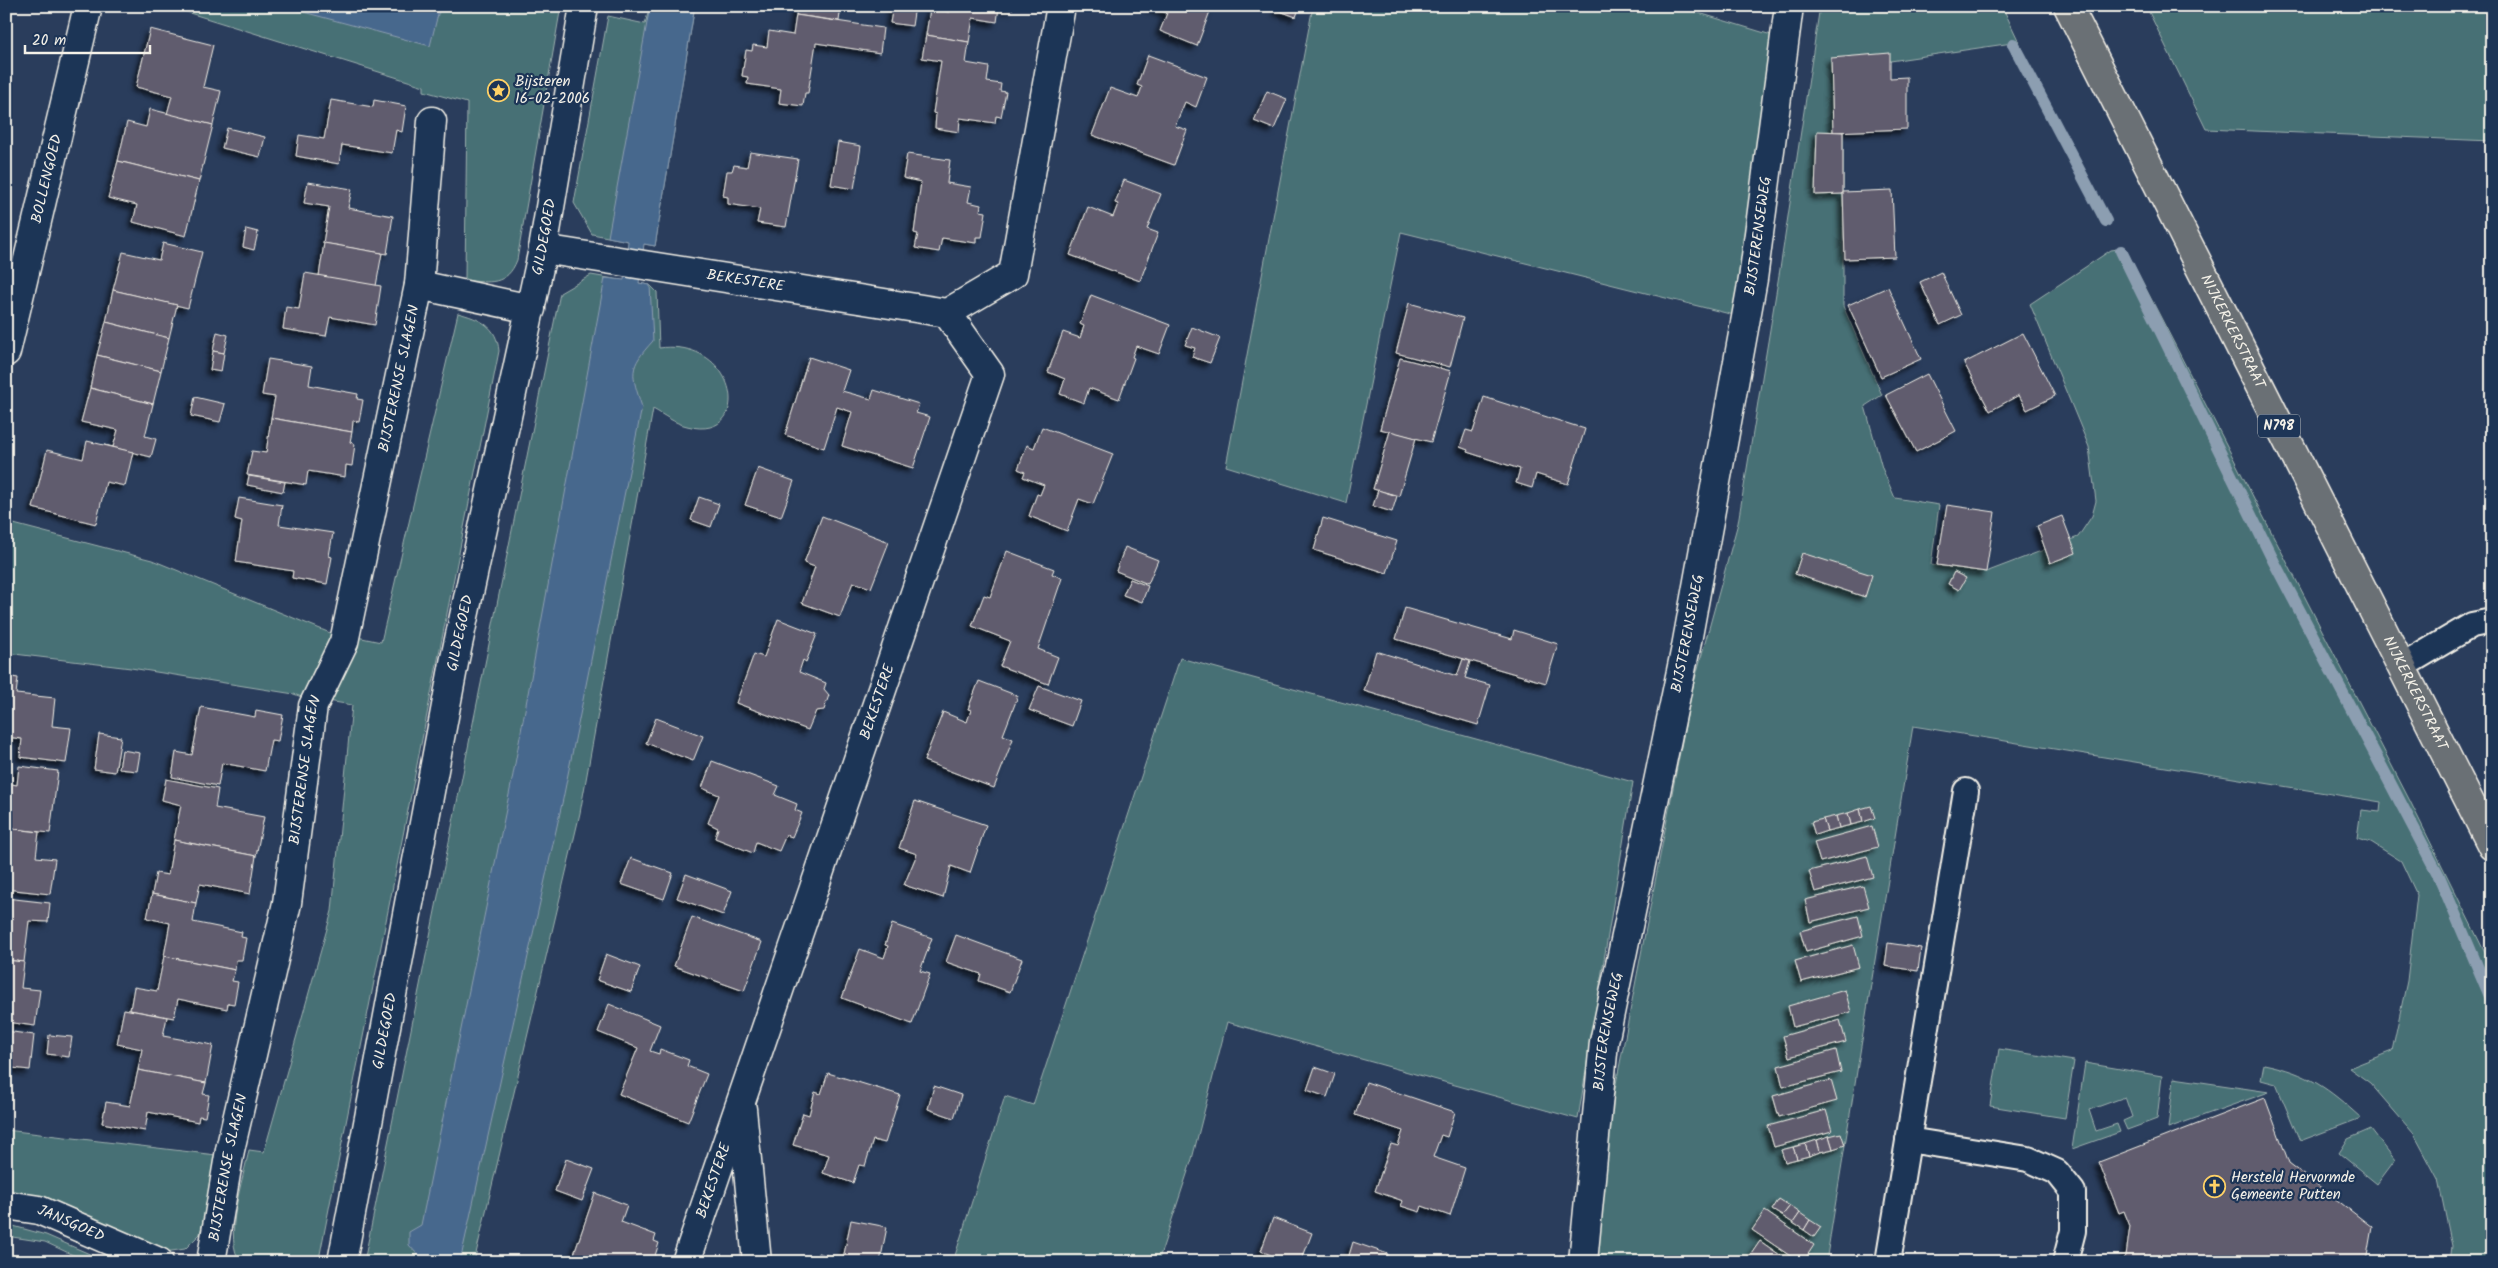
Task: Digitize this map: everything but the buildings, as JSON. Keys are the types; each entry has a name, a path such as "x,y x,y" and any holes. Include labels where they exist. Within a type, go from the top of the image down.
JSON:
{"main road":[{"name":"NIJKERKERSTRAAT","path":"2068,6 2492,846"}],"street":[{"name":"BOLLENGOED","path":"6,352 88,6"},
{"name":"GILDEGOED","path":"342,1262 454,663 544,249 584,6"},
{"path":"947,313 1013,274 1060,6"},
{"name":"BIJSTERENSEWEG","path":"1583,1262 1604,1042 1686,647 1753,279 1789,6"},
{"name":"BIJSTERENSE SLAGEN","path":"211,1262 230,1150 287,903 313,706 344,642 420,285 432,121"},
{"name":"BEKESTERE","path":"544,249 947,313 990,374 686,1262"},
{"name":"BIJSTERENSE SLAGEN","path":"420,285 531,309"},
{"name":"BEKESTERE","path":"742,1099 757,1262"},
{"name":"JANSGOED","path":"6,1205 39,1210 159,1262"}],"lane":[{"path":"2401,667 2472,625 2492,621"},
{"path":"1888,1262 1966,791"},
{"path":"1908,1140 2028,1159 2057,1172 2073,1192 2073,1231 2065,1262"}],"green space":[{"path":"167,6 561,6 517,260 508,275 502,279 489,282 465,280 467,103 424,91 424,86"},
{"path":"650,6 694,11 655,246 592,234 574,203 608,16 645,24"},
{"path":"1313,6 1676,6 1778,37 1734,315 1401,232 1346,503 1226,466"},
{"path":"1820,6 2002,6 2019,42 1843,68 1843,306 1882,395 1865,406 1882,468 1895,498 1939,505 1931,565 1986,572 2078,537 2092,516 2096,501 2089,447 2030,304 2111,250 2125,248 2410,801 2492,967 2492,1262 2450,1262 2452,1246 2438,1179 2414,1134 2370,1083 2349,1068 2392,1051 2407,981 2417,895 2401,861 2371,842 2357,838 2361,810 2380,812 2381,802 1913,726 1826,1262 1596,1262 1605,1141 1692,690 1738,523 1780,269"},
{"path":"2146,6 2492,6 2492,141 2206,129"},
{"path":"591,275 650,285 657,292 659,348 686,349 707,358 721,373 729,390 729,406 723,420 709,427 682,425 653,409 580,813 474,1262 364,1262 560,293"},
{"path":"458,313 486,325 495,335 499,351 320,1254 316,1262 241,1262 236,1252 234,1224 239,1191 249,1150 264,1152 332,911 352,705 328,701 357,637 381,642"},
{"path":"6,522 152,560 335,635 304,698 294,694 131,668 6,653"},
{"path":"1180,658 1633,782 1578,1119 1227,1022 1192,1159 1158,1262 953,1262 1005,1096 1033,1105"},
{"path":"1999,1049 2074,1061 2065,1118 1990,1106"},
{"path":"2085,1063 2162,1076 2157,1119 2127,1130 2123,1121 2132,1117 2125,1097 2089,1110 2096,1131 2117,1124 2120,1132 2072,1149"},
{"path":"2264,1064 2293,1072 2317,1083 2361,1118 2300,1141 2276,1084 2261,1080"},
{"path":"2174,1078 2269,1092 2168,1128"},
{"path":"2371,1129 2395,1160 2377,1184 2339,1153 2348,1139"},
{"path":"6,1130 216,1155 200,1234 185,1249 165,1252 6,1192"},
{"path":"6,1224 46,1235 108,1262 88,1262 45,1242 6,1236"}],"water":[{"path":"281,6 426,6 439,10 430,46"},
{"path":"650,6 685,6 685,9 694,11 655,246 644,244 639,283 650,285 653,341 639,358 634,371 634,378 642,407 563,799 460,1262 424,1262 409,1245 409,1232 421,1225 512,780 605,278 624,280 628,241 608,237"}],"waterway":[{"path":"2013,44 2106,221"},
{"path":"2121,251 2274,562 2439,876 2492,1001"}],"place":[{"name":"Bijsteren 16-02-2006","path":"499,91"},
{"name":"Hersteld Hervormde Gemeente Putten","path":"2215,1187"}]}
